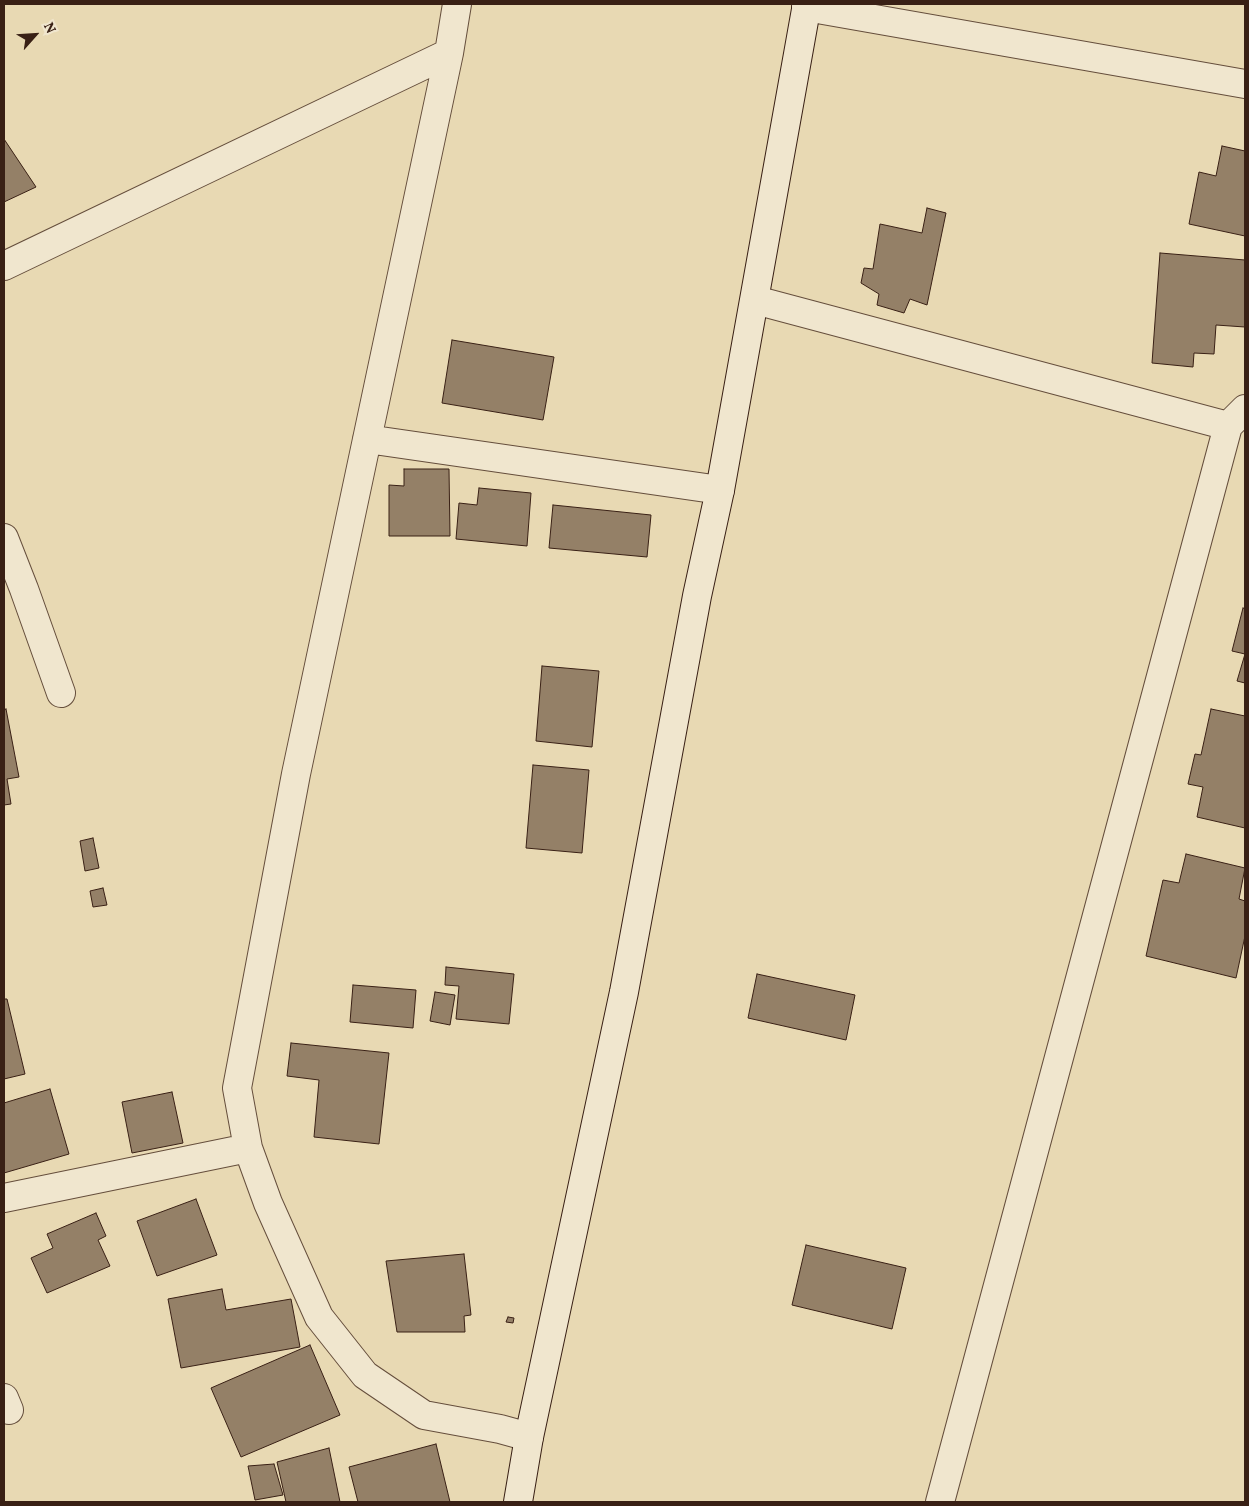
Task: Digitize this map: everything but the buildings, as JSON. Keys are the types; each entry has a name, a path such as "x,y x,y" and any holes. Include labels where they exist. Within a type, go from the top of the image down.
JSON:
{"street":[{"path":"457,4 449,53 296,774 237,1088 248,1148 268,1203 319,1317 365,1375 424,1415 500,1429 529,1437"},
{"path":"522,1502 529,1437 624,992 697,596 720,490 807,5 1245,84"},
{"path":"4,266 449,53"},
{"path":"755,300 1236,418 940,1502"},
{"path":"367,438 720,490"},
{"path":"4,538 14,591 61,693"},
{"path":"4,1198 248,1148"}]}
